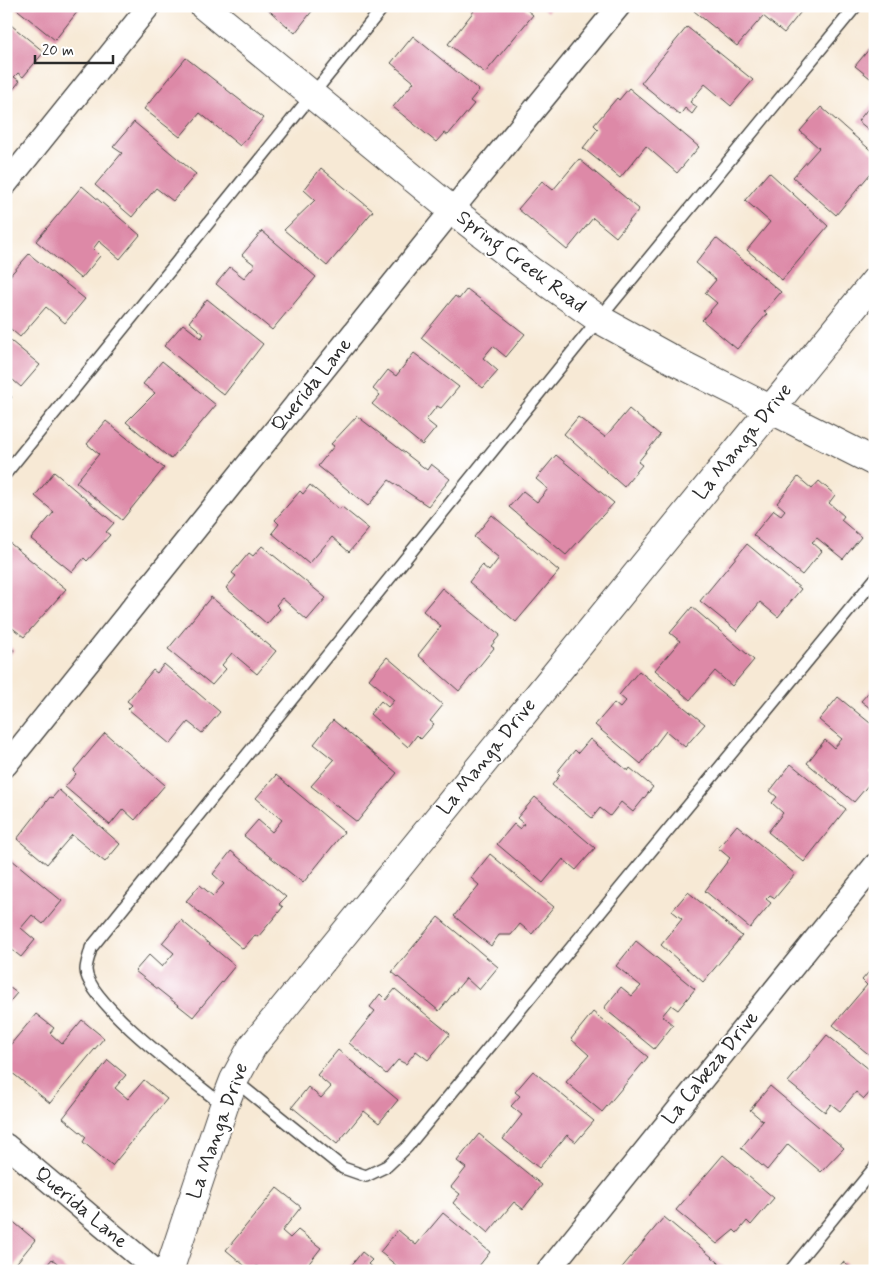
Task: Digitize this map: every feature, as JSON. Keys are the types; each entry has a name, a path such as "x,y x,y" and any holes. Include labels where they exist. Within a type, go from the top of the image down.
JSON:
{"street":[{"path":"6,184 149,6"},
{"name":"Spring Creek Road","path":"204,6 452,210 532,272 599,319 674,362 875,462"},
{"name":"Querida Lane","path":"6,765 452,210 619,6"},
{"name":"La Manga Drive","path":"169,1271 224,1106 234,1080 252,1047 875,281"},
{"name":"La Cabeza Drive","path":"548,1271 875,865"},
{"name":"Querida Lane","path":"6,1145 156,1271"}],"lane":[{"path":"6,473 384,6"},
{"path":"224,1106 115,1015 94,991 86,971 91,948 599,319 856,6"},
{"path":"234,1080 343,1168 366,1176 387,1166 414,1139 875,579"},
{"path":"790,1271 875,1167"}],"building":[{"path":"13,6 82,6 55,40"},
{"path":"264,6 316,6 295,33"},
{"path":"468,6 522,6 533,15 485,73 448,44 474,11"},
{"path":"540,6 552,6 547,12"},
{"path":"699,6 801,6 804,8 784,33 763,16 737,46 694,11"},
{"path":"6,21 44,52 23,77 18,73 14,77 20,81 6,98"},
{"path":"687,27 753,80 731,106 705,84 690,102 697,107 692,114 685,108 680,115 641,83"},
{"path":"413,36 479,90 470,101 474,104 448,135 444,133 436,142 393,107 414,82 391,63"},
{"path":"875,42 875,82 855,66"},
{"path":"186,58 263,118 240,146 200,113 180,137 144,109"},
{"path":"629,88 699,147 677,173 646,146 620,178 583,148 598,129 594,125 617,98 619,100"},
{"path":"875,100 875,135 858,121"},
{"path":"821,107 875,154 875,168 836,215 793,177 819,148 800,131"},
{"path":"134,122 196,174 173,201 156,188 132,217 95,185 122,153 113,147"},
{"path":"579,159 639,209 616,237 593,218 567,250 518,209 542,181 553,190"},
{"path":"321,168 373,211 327,266 284,230 315,200 304,190"},
{"path":"769,172 828,226 782,280 747,250 770,222 745,200"},
{"path":"82,186 140,235 120,259 99,241 93,249 100,256 81,279 36,241"},
{"path":"262,231 316,277 272,330 216,284 230,267 244,278 255,265 242,255"},
{"path":"716,238 781,292 764,312 767,314 737,349 702,320 717,303 705,293 716,280 696,263"},
{"path":"29,254 85,299 65,323 46,307 20,337 6,325 6,280"},
{"path":"467,289 525,334 506,357 493,346 483,358 498,371 483,388 421,338 455,296 459,299"},
{"path":"207,299 263,344 224,395 164,346 183,324 201,338 204,334 189,322"},
{"path":"6,337 40,365 21,387 6,374"},
{"path":"414,353 459,387 441,408 437,406 426,420 436,428 422,445 372,404 380,395 373,389 388,370 396,376"},
{"path":"162,361 216,405 171,459 126,422 155,393 143,384"},
{"path":"6,393 12,397 6,404"},
{"path":"629,409 660,435 638,462 642,465 624,487 564,434 578,417 605,437"},
{"path":"357,416 427,470 431,464 450,479 428,506 389,480 368,506 318,466 334,446 331,444"},
{"path":"106,421 164,468 122,520 76,482 99,454 87,444"},
{"path":"556,455 614,503 566,555 509,507 523,491 537,502 548,489 536,479"},
{"path":"54,472 114,523 106,532 110,535 87,561 84,558 72,572 31,539 54,512 35,496"},
{"path":"798,477 812,489 819,481 835,495 829,503 844,516 841,520 861,537 843,559 817,538 812,542 822,551 802,575 753,535 774,510 781,515 785,510 777,503"},
{"path":"310,485 339,509 342,507 369,529 349,552 332,537 309,564 272,533 279,524 275,520 300,491 303,494"},
{"path":"492,515 559,571 516,622 469,582 482,565 489,571 499,558 474,537"},
{"path":"6,540 66,589 24,637 6,623"},
{"path":"747,544 801,589 778,617 760,602 737,631 700,601"},
{"path":"262,546 326,598 307,620 282,598 276,605 280,609 267,624 226,588 236,576 232,573 249,553 253,556"},
{"path":"442,588 500,635 491,646 494,648 459,691 418,655 441,626 423,611"},
{"path":"211,597 276,651 257,674 232,653 222,665 226,669 212,685 168,649"},
{"path":"692,607 754,660 732,686 715,671 690,700 655,670 680,641 670,633"},
{"path":"6,644 14,650 6,660"},
{"path":"387,657 443,705 430,721 434,724 421,739 417,735 408,747 370,714 381,701 388,707 394,700 369,679"},
{"path":"164,664 220,712 202,733 188,722 170,744 128,709 132,705 127,701 153,670 157,673"},
{"path":"639,671 705,724 685,747 666,731 641,764 595,725 614,703 620,708 626,701 619,695"},
{"path":"875,685 875,712 861,701"},
{"path":"838,697 875,727 875,768 870,772 875,777 854,802 807,763 825,740 834,748 842,739 819,720"},
{"path":"333,720 397,773 357,822 311,786 334,760 314,744"},
{"path":"105,733 165,785 135,820 123,809 110,825 65,787 76,774 73,771"},
{"path":"590,739 628,771 630,768 653,787 633,812 621,802 610,816 600,808 592,818 552,785 560,775 557,772 575,750 578,753"},
{"path":"791,764 846,809 804,862 768,832 783,813 772,803 777,797 770,791"},
{"path":"276,775 344,832 303,883 244,836 258,820 272,832 282,820 256,798"},
{"path":"59,790 120,844 105,862 72,835 47,864 17,839 50,797 52,798"},
{"path":"535,797 595,848 576,870 563,859 543,883 497,844 514,824 520,829 524,824 517,818"},
{"path":"737,825 795,874 775,898 770,895 766,899 771,903 750,928 705,891 730,858 718,848"},
{"path":"231,851 286,897 279,904 283,907 258,937 255,935 243,949 186,901 200,885 213,896 224,884 213,874"},
{"path":"490,854 554,907 532,934 520,924 511,935 499,935 491,946 454,916 479,885 471,878"},
{"path":"6,855 62,901 43,924 32,915 21,928 35,940 21,957 6,945"},
{"path":"688,892 742,936 703,982 661,945 682,919 672,911"},
{"path":"438,917 498,967 479,990 466,978 439,1011 392,972"},
{"path":"181,920 235,966 193,1017 135,971 149,955 162,967 174,953 162,943"},
{"path":"636,941 695,989 678,1010 671,1005 662,1016 673,1025 654,1049 604,1008 621,987 632,996 641,986 616,966"},
{"path":"875,965 875,1054 872,1057 833,1025 867,985 862,980"},
{"path":"6,985 17,993 6,1006"},
{"path":"395,989 450,1034 428,1060 416,1051 406,1064 398,1060 386,1074 349,1043 375,1011 370,1007 380,994 386,1000"},
{"path":"593,1012 648,1057 602,1112 566,1082 589,1055 571,1039"},
{"path":"36,1014 54,1028 50,1033 62,1044 82,1020 104,1038 50,1103 6,1068 6,1050"},
{"path":"827,1035 875,1074 875,1087 864,1099 856,1092 840,1111 831,1104 825,1112 788,1082"},
{"path":"338,1050 398,1100 379,1123 364,1111 337,1144 292,1107 308,1087 321,1098 331,1087 317,1075"},
{"path":"108,1060 126,1075 115,1088 128,1099 144,1080 167,1099 112,1166 83,1142 86,1137 63,1118"},
{"path":"533,1071 594,1121 576,1142 567,1135 539,1168 503,1139 522,1115 511,1106 520,1096 515,1092"},
{"path":"770,1086 844,1148 821,1172 788,1144 767,1170 741,1148 763,1121 750,1110"},
{"path":"479,1134 542,1185 523,1209 514,1202 488,1233 453,1203 460,1194 451,1187 466,1168 457,1161"},
{"path":"723,1155 774,1198 751,1225 747,1221 737,1233 734,1230 717,1244 676,1210"},
{"path":"277,1188 301,1207 282,1231 290,1238 298,1230 321,1248 303,1271 262,1271 257,1266 251,1271 226,1250"},
{"path":"443,1213 490,1252 475,1271 403,1271 380,1252 398,1230 416,1245"},
{"path":"664,1217 724,1267 721,1271 619,1271"},
{"path":"10,1219 35,1240 10,1271 6,1271 6,1223"},
{"path":"362,1252 372,1260 368,1264 376,1271 347,1271"},
{"path":"52,1259 67,1271 42,1271"},
{"path":"843,1262 855,1271 836,1271"}]}
